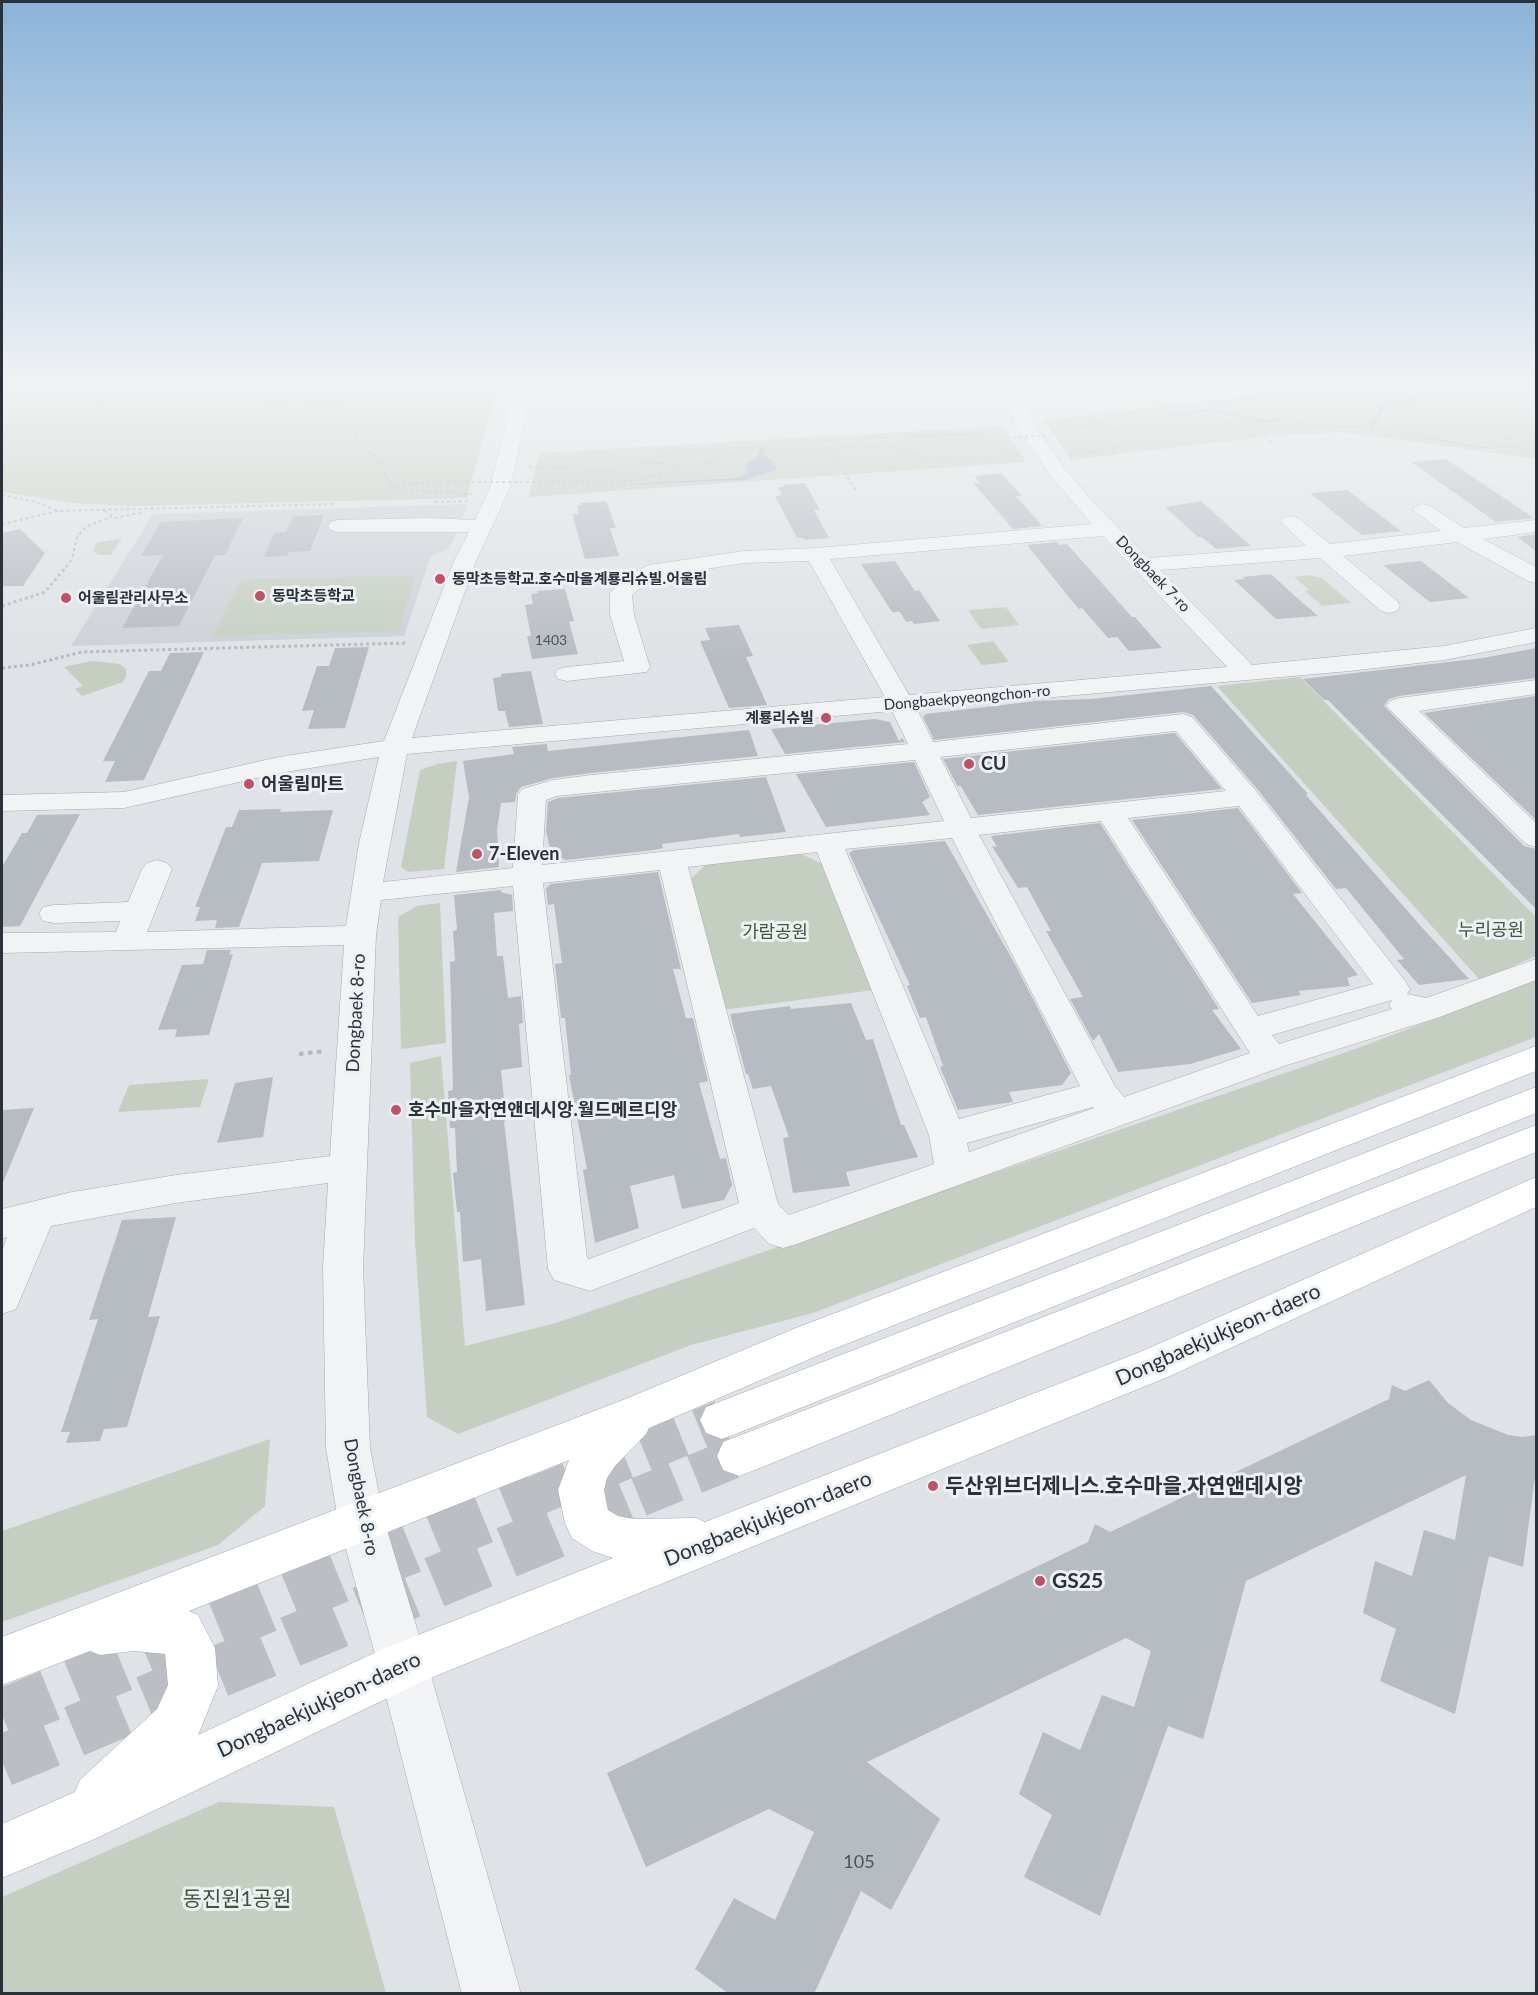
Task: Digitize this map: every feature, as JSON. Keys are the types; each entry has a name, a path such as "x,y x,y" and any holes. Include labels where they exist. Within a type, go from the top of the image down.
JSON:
{"main road":[{"path":"2,1661 638,1413 811,1340 1536,1058"},
{"path":"722,1420 1536,1099"},
{"path":"739,1456 1536,1138"},
{"name":"Dongbaekjukjeon-daero","path":"2,1851 78,1819 403,1665 1155,1364 1536,1191"},
{"path":"638,1413 599,1452 586,1472 580,1490 588,1523 609,1536 634,1541 718,1539"},
{"path":"64,1635 134,1627 181,1632 190,1648 192,1686 175,1727 78,1819"}],"street":[{"name":"Dongbaek 8-ro","path":"492,1994 403,1665 361,1520 348,1448 344,1268 347,1167 360,935 365,893 395,747 465,561 494,497 500,474"},
{"name":"Dongbaek 7-ro","path":"1061,474 1108,529 1247,674"},
{"path":"338,526 430,524 494,497"},
{"path":"1423,510 1460,535 1536,576"},
{"path":"1292,522 1389,606"},
{"path":"1145,565 1326,551 1536,526"},
{"path":"567,674 638,667 622,615 621,594 627,586 645,575 673,566 744,557 816,554 1108,529"},
{"path":"816,554 901,703 961,828 1109,1103"},
{"name":"Dongbaekpyeongchon-ro","path":"2,803 124,800 279,765 395,747 1247,674 1413,657 1536,635"},
{"path":"1536,708 1525,688 1399,706 1536,838"},
{"path":"760,1210 590,1275 568,1269 527,874 532,795 553,788 1183,722 1246,797 1407,1007 1428,1009"},
{"path":"365,893 1246,797"},
{"path":"1110,813 1250,1030 1272,1058"},
{"path":"828,843 950,1153"},
{"path":"672,860 760,1210 783,1233 950,1153 1109,1103 1272,1058 1428,1009 1536,969"},
{"path":"127,942 157,869"},
{"path":"54,914 140,911"},
{"path":"2,943 360,935"},
{"path":"1250,1030 1394,989"},
{"path":"2,1298 19,1220 176,1189 347,1167"}],"path":[{"path":"384,474 396,489 494,497"},
{"path":"434,502 494,497 587,474"},
{"path":"391,484 634,480 661,474"},
{"path":"846,474 857,492"},
{"path":"2,495 36,502 59,511"},
{"path":"2,524 59,511 338,504"},
{"path":"2,606 45,592 53,585 72,559 77,538 93,523 112,517 128,517 151,510"},
{"path":"105,511 112,517"},
{"path":"2,668 30,665 82,652 434,643"}],"shaded area":[{"name":"동막초등학교","path":"468,504 454,539 446,550 431,556 404,636 71,646 153,514"}],"green space":[{"path":"2,474 474,474 467,498 132,506 74,503 2,492"},
{"path":"534,474 854,474 529,497"},
{"path":"122,538 111,555 99,555 93,551 96,543"},
{"path":"1308,575 1322,578 1351,603 1322,606 1305,591 1309,590 1294,577"},
{"path":"415,576 399,631 213,636 239,583 247,579"},
{"path":"1006,607 1019,625 981,629 968,610"},
{"path":"993,641 1009,662 982,665 967,645"},
{"path":"92,661 120,664 126,669 126,677 123,682 82,696 75,689 83,686 64,667"},
{"name":"누리공원","path":"1300,677 1536,917 1536,956 1480,980 1217,686"},
{"path":"457,761 444,869 408,872 401,867 420,770 437,764"},
{"name":"가람공원","path":"801,854 825,865 874,990 723,1010 690,880 705,865"},
{"path":"440,903 446,1043 401,1049 398,917 417,906"},
{"path":"1536,980 1536,1037 813,1313 691,1345 458,1434 427,1417 415,1241 410,1063 441,1056 465,1346 556,1323 1358,1048"},
{"path":"209,1079 200,1107 118,1112 129,1085"},
{"path":"270,1439 265,1506 218,1545 2,1622 2,1531"},
{"name":"동진원1공원","path":"219,1802 334,1807 386,1993 2,1993 2,1897"}],"water":[{"path":"746,474 763,474 745,480 590,486 739,478"}],"building":[{"path":"1002,474 1022,496 1016,496 1042,526 1013,529 973,483 980,483 974,476"},
{"path":"1428,474 1469,474 1534,518 1496,522"},
{"path":"805,483 820,510 814,510 829,538 804,540 797,538 775,496 782,495 778,487"},
{"path":"1347,490 1401,531 1362,535 1310,493"},
{"path":"606,501 616,528 610,528 619,556 585,559 572,514 579,514 577,506 582,505 581,503"},
{"path":"1201,501 1251,546 1216,549 1202,537 1198,537 1165,507"},
{"path":"324,515 310,551 289,552 287,556 264,557 274,533 286,532 293,516"},
{"path":"243,518 225,555 215,555 179,626 122,628 163,555 141,556 161,522"},
{"path":"20,529 45,553 23,586 2,586 2,533"},
{"path":"1536,534 1536,551 1517,537"},
{"path":"1057,542 1059,545 1067,544 1162,648 1129,651 1117,637 1108,638 1082,608 1079,609 1027,545"},
{"path":"895,561 915,591 919,590 940,621 914,624 912,621 906,622 900,612 892,612 861,564"},
{"path":"1421,561 1469,598 1430,602 1383,565"},
{"path":"1271,574 1318,616 1276,619 1234,580"},
{"path":"565,589 574,621 569,622 578,654 532,659 527,636 531,636 525,605 533,604 531,594 538,593 537,591"},
{"path":"739,625 753,656 746,657 767,705 729,708 700,641 710,640 705,628"},
{"path":"369,647 345,728 308,729 314,710 302,711 317,666 329,666 335,648"},
{"path":"1536,648 1536,678 1399,696 1389,699 1384,706 1524,846 1536,849 1536,909 1328,700 1324,700 1303,679 1483,658"},
{"path":"204,652 144,780 105,782 115,761 103,761 149,671 161,671 170,653"},
{"path":"531,671 543,724 509,727 505,711 498,711 493,678 501,677 501,674"},
{"path":"1211,686 1469,979 1419,985 1397,960 1404,959 1346,888 1336,889 1258,790 1193,715 1183,712 934,740 923,717 926,714 1036,701 1092,699"},
{"path":"1536,696 1536,820 1424,713"},
{"path":"875,719 890,722 899,741 902,738 905,742 785,754 771,729"},
{"path":"749,730 758,756 591,773 553,778 521,787 516,794 515,802 501,803 497,830 499,867 456,872 469,797 463,761 514,754 512,747 547,744 548,751"},
{"path":"1175,733 1222,789 978,815 960,785 958,787 943,759"},
{"path":"914,762 930,797 922,802 930,815 826,827 796,774"},
{"path":"766,777 786,832 740,837 739,834 662,844 663,848 654,850 566,860 551,853 546,831 548,802 558,798"},
{"path":"1238,808 1302,893 1293,894 1358,975 1347,978 1350,986 1298,991 1301,995 1252,1003 1132,820"},
{"path":"281,809 280,812 333,810 319,861 262,863 239,927 215,928 217,920 195,921 200,907 195,907 226,827 232,827 239,810"},
{"path":"80,814 20,926 2,927 2,867 22,833 27,833 37,815"},
{"path":"1100,823 1219,1009 1212,1010 1241,1049 1190,1064 1118,1072 1099,1034 1093,1041 1070,999 1083,997 1046,931 1051,931 1027,887 1018,888 992,846 997,847 991,836"},
{"path":"945,841 1016,966 1071,1073 1062,1085 1009,1092 1013,1102 958,1110 940,1067 943,1066 926,1017 920,1018 907,986 910,985 849,853 854,850"},
{"path":"658,872 681,969 673,969 686,1018 693,1018 708,1081 699,1083 720,1159 726,1158 732,1185 724,1200 682,1209 674,1175 630,1186 639,1228 595,1243 583,1170 587,1169 569,1075 571,1075 565,1018 561,1018 555,964 562,963 554,904 548,905 546,888 551,884"},
{"path":"501,890 501,892 512,895 513,911 494,913 497,956 503,956 508,998 521,996 523,1023 519,1024 522,1067 501,1070 506,1120 504,1121 525,1305 486,1311 481,1259 463,1262 460,1212 457,1212 453,1173 457,1172 455,1128 450,1128 448,1091 453,1090 450,962 455,961 453,931 457,930 454,895"},
{"path":"207,950 231,950 229,955 233,954 209,1035 175,1037 177,1029 158,1030 182,965 203,964"},
{"path":"851,1003 866,1040 873,1039 901,1125 904,1125 918,1157 846,1172 850,1186 793,1193 783,1138 789,1137 771,1086 753,1089 748,1074 746,1074 730,1014 790,1006 791,1009"},
{"path":"273,1077 263,1137 217,1143 235,1083"},
{"path":"34,1108 2,1185 2,1110"},
{"path":"176,1217 148,1317 160,1316 127,1427 104,1429 100,1441 66,1443 70,1432 61,1432 98,1319 89,1320 122,1220"},
{"path":"1429,1380 1448,1403 1471,1420 1508,1435 1522,1437 1536,1435 1536,1469 1523,1567 1489,1556 1455,1714 1380,1681 1396,1629 1363,1613 1375,1561 1412,1576 1424,1530 1455,1540 1466,1475 1246,1581 1203,1739 1168,1726 1100,1916 1024,1877 1052,1815 1019,1794 1043,1732 1080,1750 1102,1695 1134,1707 1151,1651 1126,1638 867,1762 940,1819 891,1910 861,1891 814,1994 729,1994 695,1969 734,1898 775,1920 814,1832 769,1809 646,1867 607,1773 1088,1542 1095,1524 1110,1532 1389,1399 1392,1385 1405,1391"}],"tunnel":[{"path":"533,1497 722,1420"},
{"path":"639,1497 739,1456"},
{"path":"2,1715 537,1496"},
{"path":"2,1761 643,1496"}],"place":[{"name":"동막초등학교.호수마을계룡리슈빌.어울림","path":"440,579"},
{"name":"동막초등학교","path":"260,596"},
{"name":"어울림관리사무소","path":"66,598"},
{"name":"계룡리슈빌","path":"826,718"},
{"name":"CU","path":"969,764"},
{"name":"어울림마트","path":"249,784"},
{"name":"7-Eleven","path":"477,854"},
{"name":"호수마을자연앤데시앙.월드메르디앙","path":"396,1110"},
{"name":"두산위브더제니스.호수마을.자연앤데시앙","path":"933,1486"},
{"name":"GS25","path":"1040,1581"}]}
